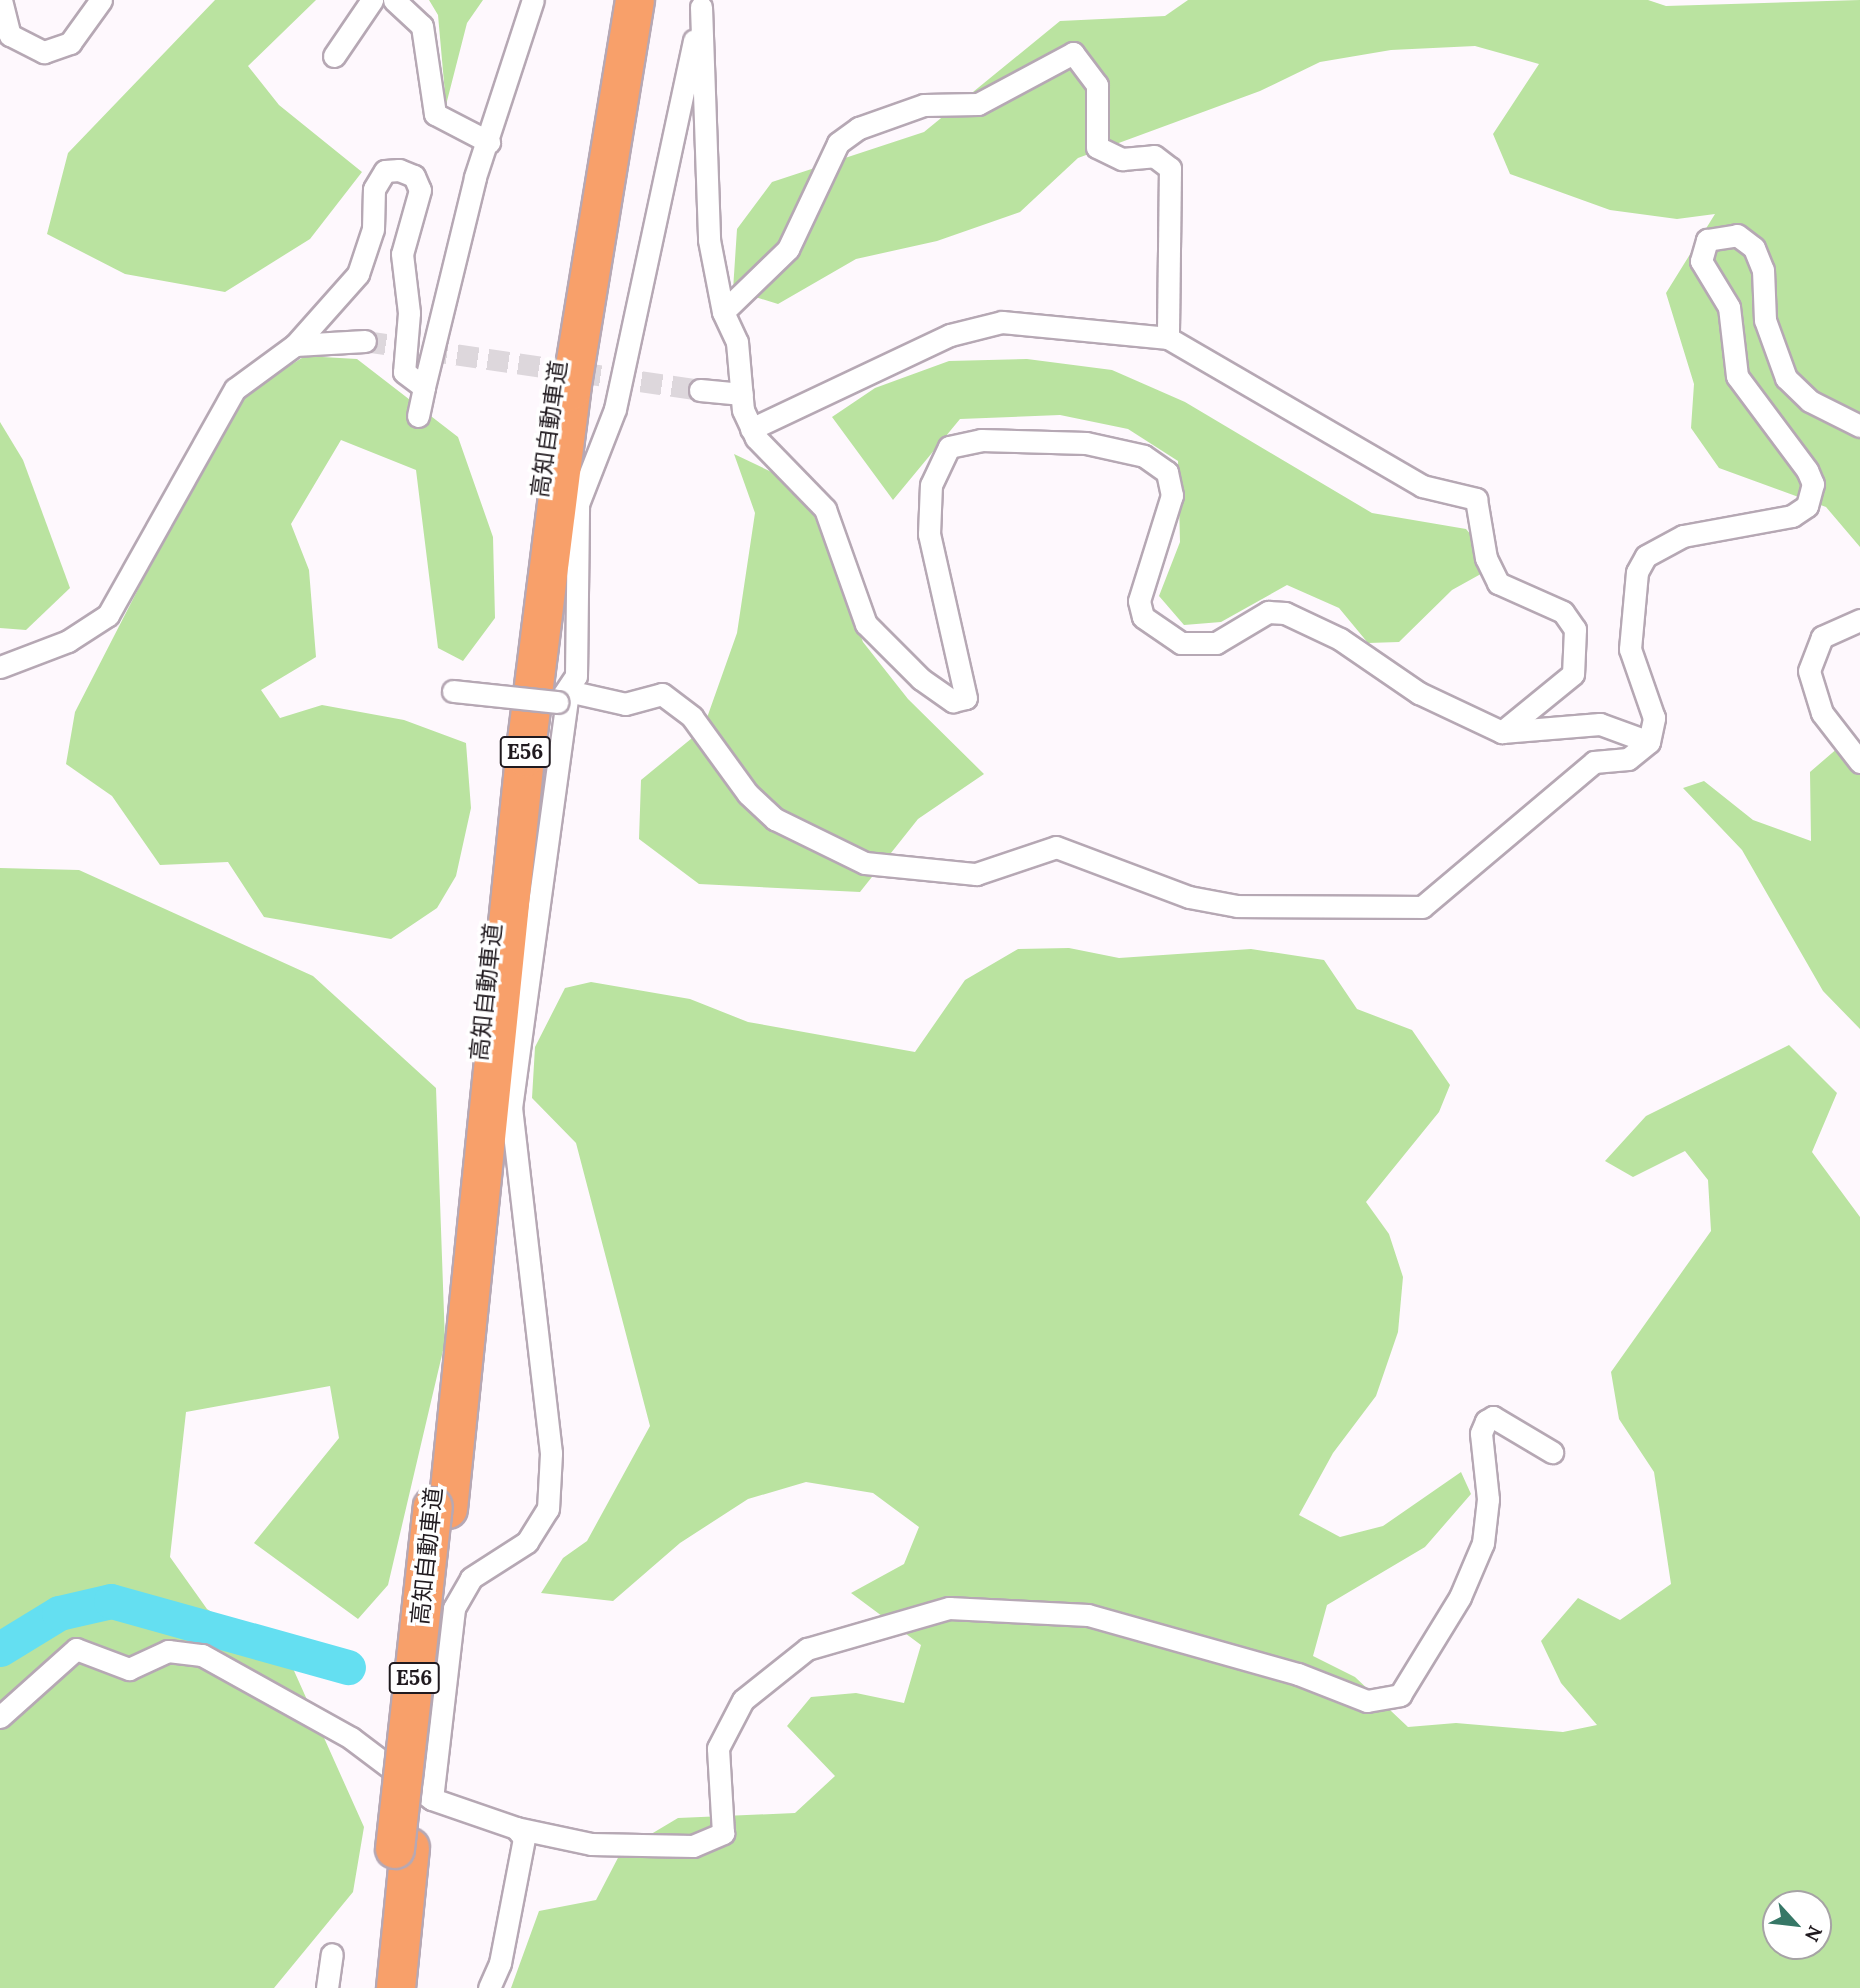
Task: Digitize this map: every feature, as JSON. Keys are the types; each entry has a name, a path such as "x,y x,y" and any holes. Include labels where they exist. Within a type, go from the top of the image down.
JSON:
{"highway":[{"name":"高知自動車道","path":"440,1508 549,417 619,0"},
{"name":"高知自動車道","path":"396,1988 403,1848 525,757 571,391 635,0"},
{"name":"高知自動車道","path":"379,1988 403,1848"}],"street":[{"path":"1,0 10,35 44,52 71,43 101,0"},
{"path":"334,57 372,0"},
{"path":"394,0 422,26 435,114 489,142"},
{"path":"418,416 475,177 489,142 533,0"},
{"path":"702,4 704,179 723,312 737,342 742,394 751,429 825,509 866,624 953,701 966,698 964,671 946,623 929,534 931,485 949,447 981,439 1086,443 1144,456 1167,472 1172,495 1139,601 1153,624 1181,643 1216,643 1268,612 1285,613 1340,639 1419,693 1502,732 1600,724 1649,742"},
{"path":"432,1799 454,1608 471,1578 527,1542 548,1509 551,1453 510,1108 563,697 576,676 578,504 615,409 702,4"},
{"path":"723,312 788,249 838,144 859,128 924,105 978,104 1073,52 1097,85 1097,147 1122,159 1154,156 1170,168 1168,338"},
{"path":"0,667 68,641 108,615 223,406 235,389 295,345 358,274 373,229 374,189 385,171 399,170 414,176 420,190 402,254 409,313 404,372 424,387"},
{"path":"453,691 563,697 625,704 662,694 692,717 748,794 775,820 865,863 976,874 1056,847 1189,897 1237,906 1422,907 1594,762 1628,759 1649,742 1654,718 1630,649 1637,572 1646,556 1683,536 1792,516 1812,495 1800,457 1741,386 1729,307 1701,261 1707,240 1737,235 1754,248 1763,270 1765,320 1786,378 1810,401 1860,426"},
{"path":"751,429 950,335 1002,322 1168,338 1422,486 1476,499 1486,558 1498,583 1563,612 1575,629 1573,674 1502,732"},
{"path":"295,345 365,341"},
{"path":"700,390 742,394"},
{"path":"1860,620 1822,637 1809,671 1822,713 1860,762"},
{"path":"0,1717 76,1649 129,1669 168,1651 202,1655 351,1738 432,1799 516,1828 645,1849 693,1846 723,1833 718,1748 743,1700 807,1649 949,1608 1088,1615 1298,1674 1367,1701 1400,1695 1460,1597 1483,1543 1488,1499 1481,1433 1486,1421 1493,1417 1552,1452"},
{"path":"489,1988 500,1963 524,1838 516,1828"},
{"path":"327,1988 332,1954"}],"green space":[{"path":"215,0 316,0 248,66 279,105 362,172 310,239 225,292 125,274 47,234 68,153"},
{"path":"429,0 483,0 467,23 446,105 438,15"},
{"path":"1188,0 1648,0 1666,6 1860,0 1860,547 1826,507 1719,468 1691,428 1694,384 1666,293 1715,214 1677,219 1610,210 1510,174 1493,134 1539,64 1475,46 1391,50 1320,62 1260,91 1078,158 1020,212 937,241 856,259 778,304 733,290 737,229 772,182 924,132 1060,21 1165,16"},
{"path":"305,356 357,359 458,437 493,537 495,618 463,661 438,648 416,470 341,440 291,524 309,570 316,657 261,690 280,718 322,705 404,720 466,743 471,808 456,876 437,908 391,939 264,917 228,862 160,865 112,796 66,764 75,712 226,418 254,388"},
{"path":"1027,359 1112,370 1185,402 1372,513 1466,529 1497,565 1452,590 1399,642 1368,643 1339,608 1287,585 1221,622 1184,625 1159,596 1180,542 1178,461 1128,429 1060,415 960,419 893,500 832,417 875,388 949,361"},
{"path":"0,422 23,460 70,588 26,630 0,628"},
{"path":"734,454 803,487 863,642 908,699 984,774 918,819 860,892 699,884 639,839 641,780 703,729 737,633 755,513"},
{"path":"1839,747 1860,768 1860,1029 1823,991 1742,850 1683,788 1704,781 1753,820 1811,841 1810,772"},
{"path":"0,868 79,870 313,976 436,1088 445,1342 388,1585 358,1619 254,1543 339,1438 330,1386 186,1412 170,1557 207,1609 291,1664 364,1827 353,1892 274,1988 0,1988"},
{"path":"1069,948 1119,958 1251,949 1324,960 1357,1009 1412,1030 1450,1085 1439,1112 1366,1202 1389,1234 1403,1277 1398,1332 1376,1396 1333,1453 1299,1515 1340,1537 1383,1526 1461,1472 1471,1494 1425,1547 1327,1605 1313,1656 1355,1677 1408,1727 1456,1723 1563,1732 1597,1725 1561,1683 1541,1641 1578,1598 1620,1620 1671,1584 1654,1472 1619,1419 1611,1372 1711,1231 1708,1180 1685,1151 1633,1177 1605,1161 1646,1116 1789,1045 1837,1093 1812,1152 1860,1217 1860,1988 511,1988 539,1911 596,1900 621,1852 678,1818 795,1813 835,1776 787,1726 811,1697 856,1693 904,1703 921,1645 851,1593 904,1564 919,1527 873,1493 806,1482 748,1499 680,1543 613,1601 541,1593 563,1558 587,1541 650,1426 576,1143 532,1098 535,1047 565,988 591,982 690,999 748,1022 915,1052 965,980 1018,949"}],"waterway":[{"path":"0,1649 59,1613 111,1601 348,1667"}],"tunnel":[{"path":"365,341 700,390"}]}
